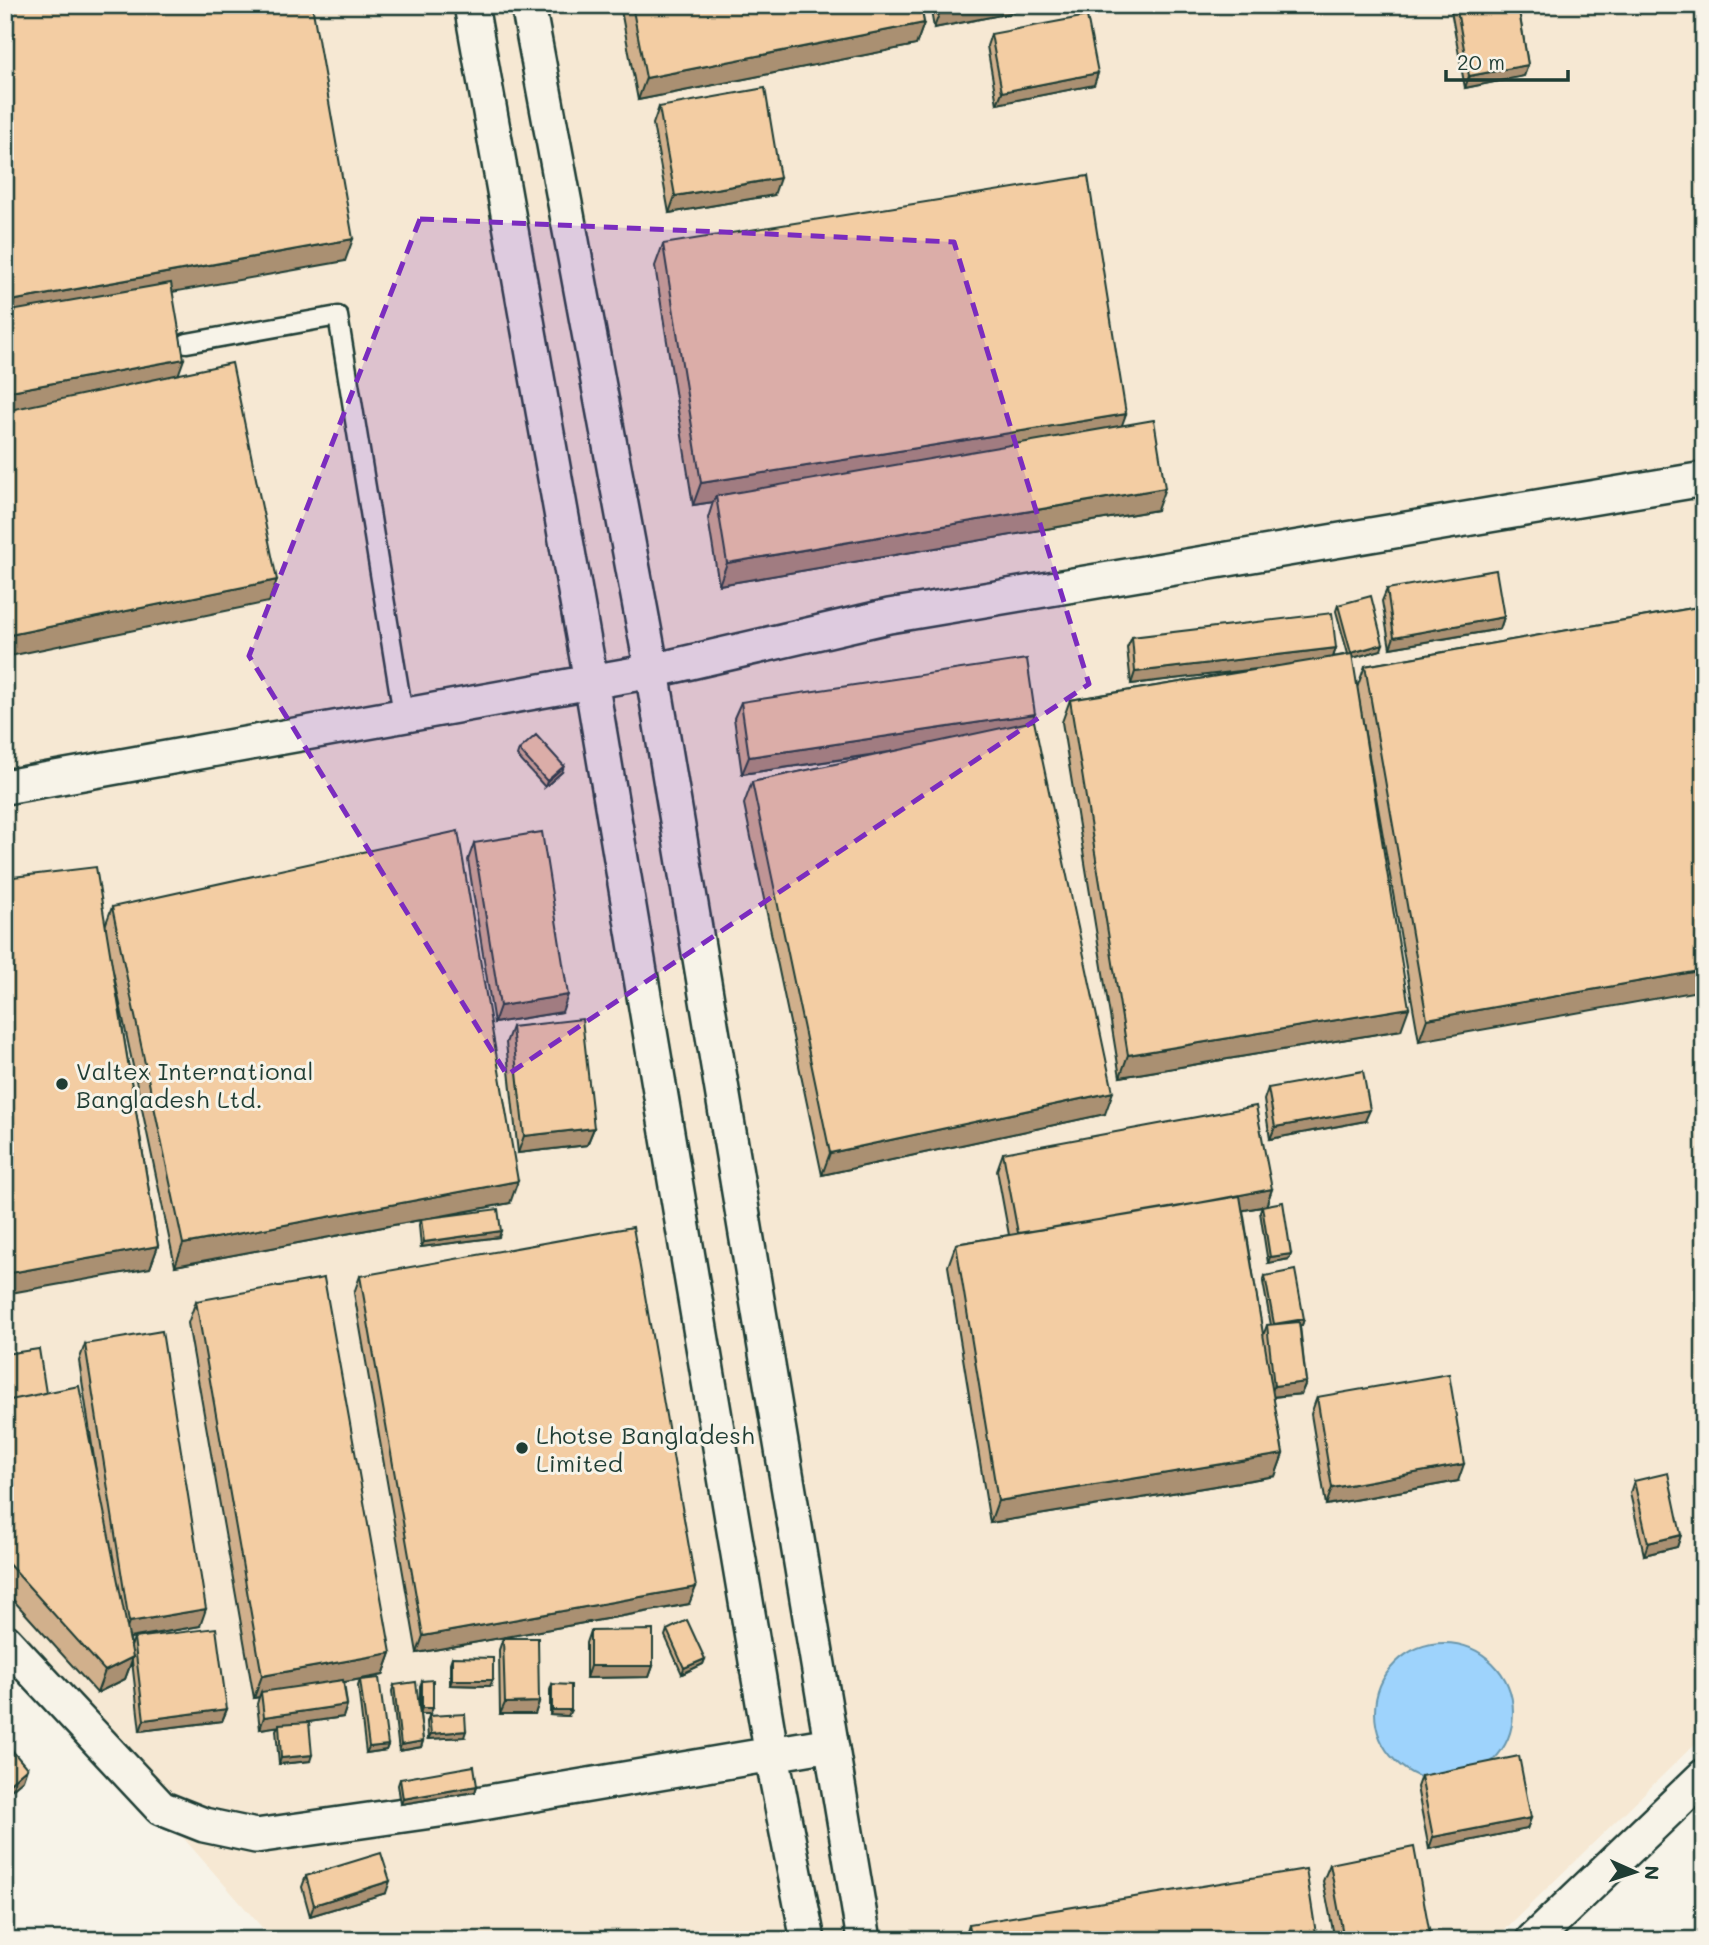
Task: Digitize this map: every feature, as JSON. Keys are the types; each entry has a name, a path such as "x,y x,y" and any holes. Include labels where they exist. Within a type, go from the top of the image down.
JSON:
{"street":[{"path":"471,5 591,681 772,1755 808,1940"},
{"path":"528,5 652,671 864,1940"},
{"path":"5,786 652,671 890,616 1704,479"},
{"path":"5,1641 161,1808 204,1825 256,1836 453,1808 831,1744"},
{"path":"1533,1940 1704,1776"}],"lane":[{"path":"187,343 338,316 403,714"}],"highlighted area":[{"path":"420,219 954,242 1089,684 507,1075 249,656"}],"shaded area":[{"path":"5,5 1704,5 1704,1735 1494,1940 273,1940 5,1635"}],"water":[{"path":"1444,1643 1470,1648 1493,1663 1508,1686 1513,1712 1508,1738 1493,1761 1470,1776 1444,1781 1418,1776 1395,1761 1380,1738 1375,1712 1380,1686 1395,1663 1418,1648"}],"building":[{"path":"5,5 312,5 353,239 5,302"},
{"path":"632,5 921,5 924,23 646,78"},
{"path":"1456,5 1518,5 1528,65 1469,76"},
{"path":"1087,16 1098,73 1002,92 991,34"},
{"path":"765,88 780,178 675,196 659,107"},
{"path":"1088,176 1126,414 701,483 663,244"},
{"path":"171,283 184,359 5,392 5,312"},
{"path":"232,363 277,580 5,636 5,411"},
{"path":"1154,420 1165,488 727,563 716,496"},
{"path":"1496,570 1504,617 1394,637 1387,589"},
{"path":"1371,596 1383,644 1351,653 1338,605"},
{"path":"1704,606 1704,970 1427,1019 1365,666"},
{"path":"1332,613 1336,648 1135,672 1132,637"},
{"path":"1352,654 1409,1008 1128,1055 1070,700"},
{"path":"1027,659 1035,714 749,757 741,702"},
{"path":"1034,721 1113,1092 830,1153 752,782"},
{"path":"536,735 564,766 547,781 519,750"},
{"path":"458,831 518,1181 183,1244 112,907"},
{"path":"542,832 568,995 500,1006 474,843"},
{"name":"Valtex International Bangladesh Ltd.","path":"96,867 158,1246 5,1274 5,878"},
{"path":"582,1019 594,1128 524,1136 512,1027"},
{"path":"1363,1071 1370,1110 1275,1127 1268,1088"},
{"path":"1256,1106 1272,1189 1018,1233 1003,1153"},
{"path":"1240,1196 1283,1454 998,1501 956,1244"},
{"path":"1283,1202 1291,1254 1270,1257 1262,1206"},
{"path":"498,1209 501,1231 424,1242 421,1219"},
{"name":"Lhotse Bangladesh Limited","path":"633,1227 696,1587 423,1636 360,1276"},
{"path":"1295,1270 1304,1319 1274,1324 1265,1276"},
{"path":"324,1278 391,1653 262,1676 196,1301"},
{"path":"1299,1322 1306,1382 1274,1386 1267,1325"},
{"path":"162,1331 206,1609 129,1622 85,1344"},
{"path":"39,1349 46,1393 5,1401 5,1354"},
{"path":"1449,1374 1464,1464 1332,1488 1317,1397"},
{"path":"79,1386 133,1657 105,1671 5,1560 5,1401"},
{"path":"1668,1473 1681,1535 1648,1543 1634,1481"},
{"path":"687,1620 705,1659 684,1668 667,1630"},
{"path":"216,1628 227,1709 144,1720 134,1638"},
{"path":"653,1630 653,1666 590,1666 590,1631"},
{"path":"503,1638 538,1638 539,1702 505,1703"},
{"path":"452,1657 493,1658 493,1680 452,1680"},
{"path":"379,1678 388,1745 369,1747 360,1680"},
{"path":"343,1680 347,1705 264,1717 261,1692"},
{"path":"433,1680 433,1708 422,1708 422,1681"},
{"path":"416,1682 423,1741 401,1745 394,1685"},
{"path":"552,1684 571,1685 571,1710 552,1710"},
{"path":"465,1714 466,1731 431,1734 429,1716"},
{"path":"309,1722 312,1755 281,1758 279,1724"},
{"path":"5,1742 27,1768 5,1787"},
{"path":"1519,1756 1531,1818 1433,1837 1421,1776"},
{"path":"474,1766 477,1786 403,1799 400,1779"},
{"path":"1414,1847 1431,1940 1344,1940 1330,1864"},
{"path":"381,1853 390,1881 314,1905 306,1876"},
{"path":"1306,1869 1317,1940 972,1940 969,1924"}],"place":[{"name":"Valtex International Bangladesh Ltd.","path":"62,1084"},
{"name":"Lhotse Bangladesh Limited","path":"522,1448"}]}
